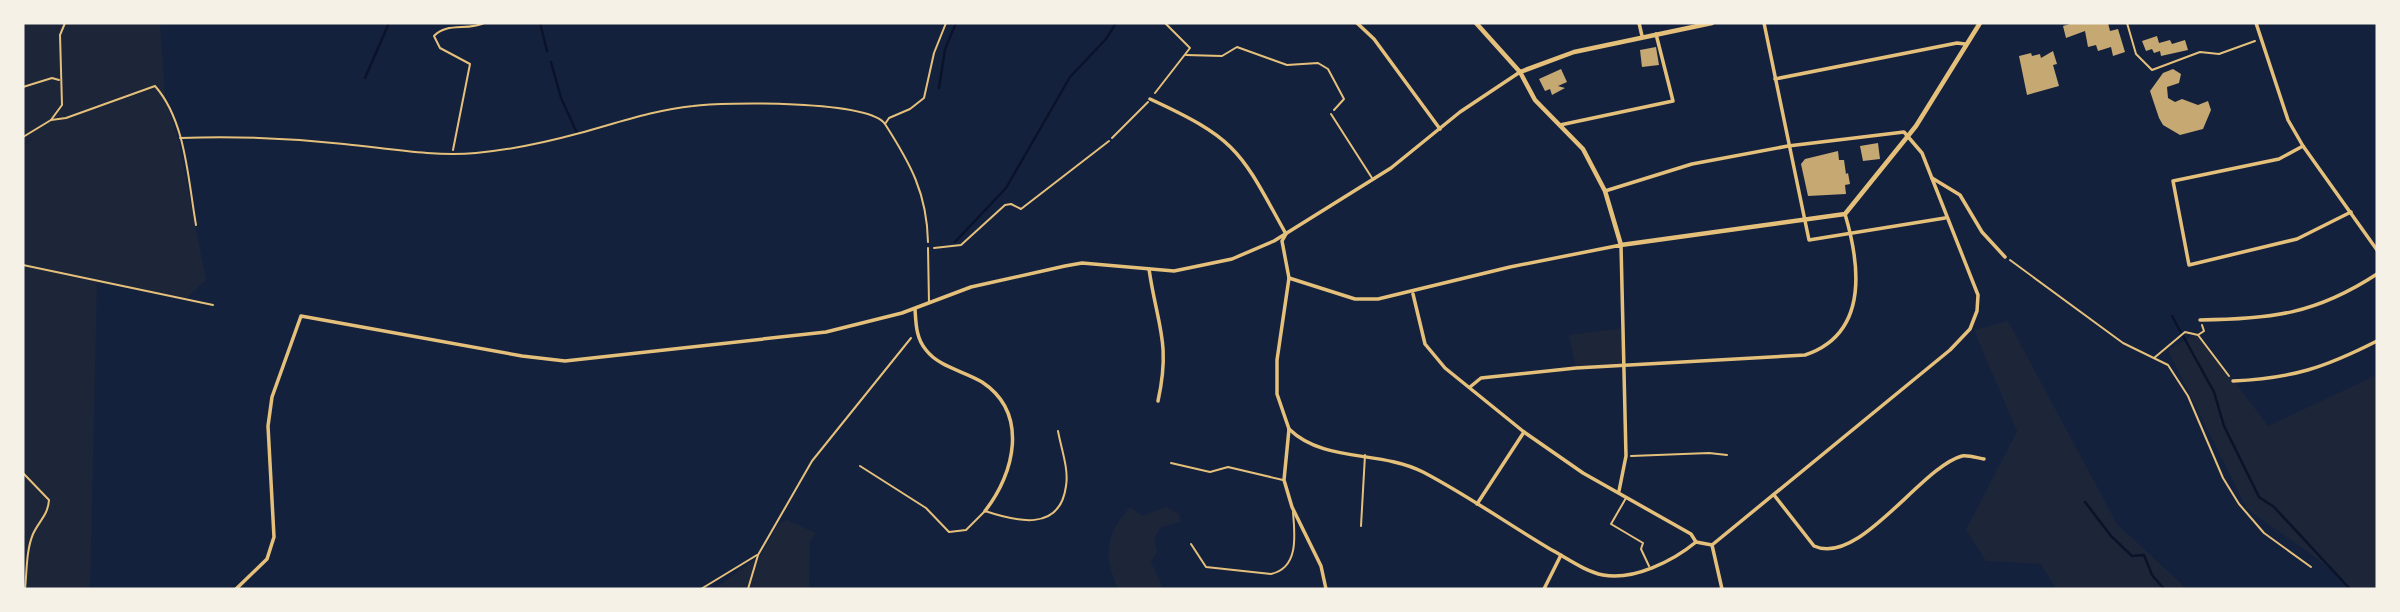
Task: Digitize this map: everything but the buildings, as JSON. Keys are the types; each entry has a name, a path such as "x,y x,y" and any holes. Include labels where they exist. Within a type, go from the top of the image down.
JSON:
{"street":[{"path":"1357,23 1374,39 1440,129"},
{"path":"1476,23 1520,72 1535,100 1583,149 1605,191 1621,245 1626,456 1619,491"},
{"path":"1639,23 1642,36"},
{"path":"236,589 267,559 274,537 268,426 272,397 300,316 510,354 565,361 826,332 915,309 971,287 1033,271 1082,263 1174,271 1212,265 1251,251 1286,234 1373,179 1520,72 1574,52 1712,23"},
{"path":"1764,23 1809,240 1849,236 1945,218"},
{"path":"1289,278 1355,299 1378,299 1412,293 1510,267 1621,245 1845,214 1909,135 1980,23"},
{"path":"2256,23 2288,120 2302,146 2377,250"},
{"path":"1560,125 1673,101 1656,34"},
{"path":"1775,79 1957,43 1965,44"},
{"path":"1150,99 1198,121 1226,139 1259,181 1286,234"},
{"path":"1412,293 1425,344 1445,368 1524,432 1583,473 1691,534 1696,542 1712,545 1920,377 1969,329 1978,311 1978,295 1970,269 1945,218 1931,177 1917,145 1909,135 1900,131 1788,146 1692,164 1605,191"},
{"path":"2302,146 2279,159 2211,176 2173,181 2189,265 2297,239 2351,212"},
{"path":"1931,177 1953,187 1982,232 2005,257"},
{"path":"1470,387 1481,378 1805,355 1826,347 1841,333 1852,310 1856,285 1845,214"},
{"path":"1286,234 1282,241 1289,278 1277,360 1277,394 1289,429 1284,480 1292,507 1321,566 1326,589"},
{"path":"1149,269 1165,343 1158,401"},
{"path":"2200,320 2264,319 2332,302 2377,274"},
{"path":"915,309 921,344 933,358 985,385 997,395 1009,416 1013,430 1013,453 1004,479 985,511"},
{"path":"2233,381 2278,379 2297,374 2333,364 2377,341"},
{"path":"1289,429 1311,446 1410,466 1561,555 1602,575 1631,574 1684,551 1696,542"},
{"path":"1477,504 1524,432"},
{"path":"1774,495 1814,547 1833,550 1878,522 1941,469 1963,456 1984,459"},
{"path":"1712,545 1718,560 1722,589"},
{"path":"1544,589 1561,555"}],"lane":[{"path":"1112,138 1150,99"},
{"path":"1331,114 1373,179"},
{"path":"928,248 929,304"},
{"path":"860,466 926,509 949,532 966,530 985,511 1025,522 1045,517 1056,509 1067,485 1058,431"},
{"path":"1361,526 1366,455"},
{"path":"1171,463 1210,472 1228,467 1284,480"},
{"path":"1626,497 1611,524 1643,543 1641,549 1649,567"},
{"path":"1191,544 1206,567 1271,574 1279,572 1286,567 1294,549 1292,507"}],"path":[{"path":"23,137 51,120 62,106 64,90 60,81 63,66 60,35 65,23"},
{"path":"453,152 470,64 440,48 434,36 443,29 466,29 484,23"},
{"path":"885,124 889,118 910,109 925,98 934,53 946,23"},
{"path":"1150,99 1190,48 1165,23"},
{"path":"2127,23 2136,54 2152,70 2200,52 2218,54 2254,41 2260,36"},
{"path":"1186,55 1222,56 1237,47 1287,65 1318,63 1328,69 1344,99 1331,114"},
{"path":"23,87 52,79 60,81"},
{"path":"51,120 66,118 155,86 166,99 180,138 196,225"},
{"path":"180,138 283,137 475,153 578,134 631,118 693,106 832,107 858,111 882,119 911,164 925,209 928,248 961,245 1005,205 1012,204 1021,209 1106,144"},
{"path":"2005,257 2123,343 2168,365 2188,396 2223,478 2249,517 2289,554 2311,567"},
{"path":"23,265 213,305"},
{"path":"2198,335 2204,331 2200,320"},
{"path":"748,589 758,555 794,488 828,437 917,332"},
{"path":"2153,359 2185,332 2198,335 2233,381"},
{"path":"1626,456 1709,453 1727,455"},
{"path":"23,474 48,499 46,515 33,535 29,550 25,589"},
{"path":"701,589 758,555"}],"shaded area":[{"path":"23,23 160,23 165,98 178,138 206,280 186,298 97,283 90,589 23,589 23,146 35,137 23,144"},
{"path":"2008,321 2117,524 2187,589 2056,589 2041,564 1986,561 1966,530 2017,431 1974,330"},
{"path":"1623,328 1624,366 1576,368 1569,335"},
{"path":"2198,333 2268,426 2377,375 2377,589 2348,589 2343,580 2315,557 2247,509 2168,350"},
{"path":"1130,507 1142,516 1166,507 1179,514 1180,522 1161,527 1154,538 1157,552 1151,562 1163,589 1118,589 1113,577 1109,555 1111,536"},
{"path":"787,520 816,533 810,541 809,589 714,589 761,555 778,524"}],"waterway":[{"path":"365,78 389,23"},
{"path":"540,23 547,51"},
{"path":"939,88 945,49 956,23"},
{"path":"955,242 1006,188 1070,77 1106,39 1116,23"},
{"path":"551,62 561,98 577,133"},
{"path":"2172,316 2214,392 2224,426 2259,497 2274,507 2350,589"},
{"path":"2085,502 2111,536 2132,556 2144,555 2152,575 2164,589"}]}
